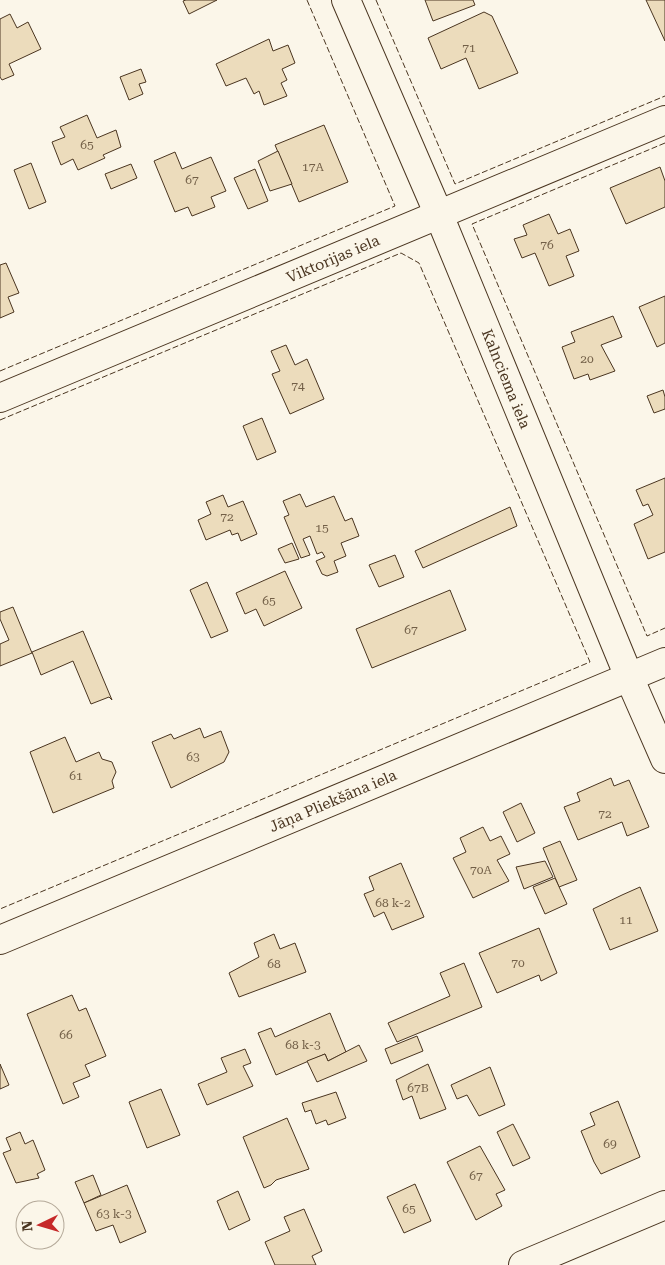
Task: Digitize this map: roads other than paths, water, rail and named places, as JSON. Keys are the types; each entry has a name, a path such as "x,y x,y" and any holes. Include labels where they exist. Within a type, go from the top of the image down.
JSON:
{"street":[{"name":"Kalnciema iela","path":"346,0 439,215 629,677 665,759"},
{"name":"Viktorijas iela","path":"0,398 665,120"},
{"name":"Jāņa Pliekšāna iela","path":"0,940 665,662"},
{"path":"522,1265 665,1205"}]}
